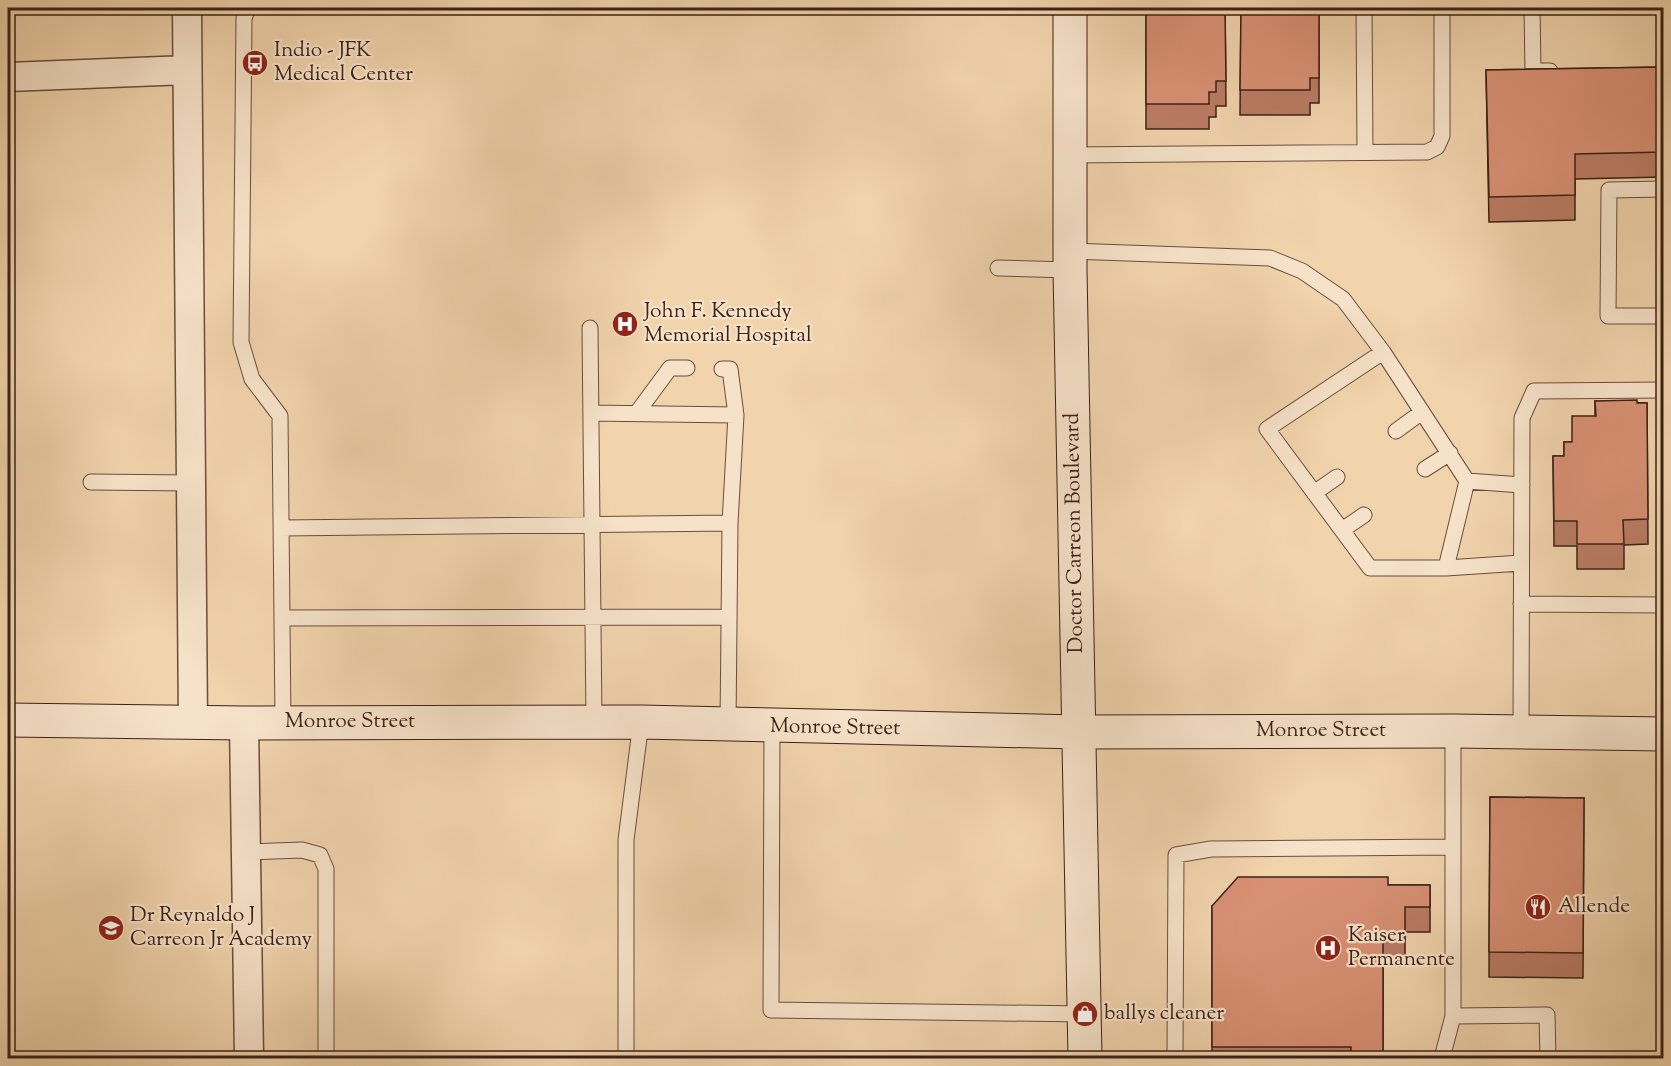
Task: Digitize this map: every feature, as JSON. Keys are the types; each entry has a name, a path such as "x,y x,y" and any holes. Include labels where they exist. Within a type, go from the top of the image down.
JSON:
{"main road":[{"name":"Doctor Carreon Boulevard","path":"1070,8 1070,260 1085,1059"},
{"name":"Monroe Street","path":"17,724 641,722 772,727 1078,732 1453,730 1664,734"}],"street":[{"path":"187,8 193,723"},
{"path":"8,77 187,70"},
{"path":"244,723 249,1059"}],"lane":[{"path":"248,8 244,18 241,342 252,379 280,416 283,722"},
{"path":"1364,8 1365,152"},
{"path":"1070,155 1427,152 1437,147 1442,136 1442,8"},
{"path":"1532,8 1533,71 1565,71"},
{"path":"1664,189 1609,190 1608,316 1664,316"},
{"path":"998,268 1070,260 1270,258 1302,271 1343,299 1383,352 1467,481 1446,568"},
{"path":"590,328 594,722"},
{"path":"1383,352 1267,429 1370,568 1446,568 1521,563"},
{"path":"636,414 670,368 687,368"},
{"path":"722,369 730,369 735,415 730,523 728,725"},
{"path":"1521,732 1522,418 1534,391 1664,390"},
{"path":"1396,431 1422,412"},
{"path":"591,413 735,415"},
{"path":"1425,469 1450,453"},
{"path":"1314,493 1337,477"},
{"path":"1467,481 1522,485"},
{"path":"91,482 191,483"},
{"path":"1341,530 1364,515"},
{"path":"281,528 730,523"},
{"path":"1521,604 1664,605"},
{"path":"282,618 729,617"},
{"path":"626,1059 626,840 641,722"},
{"path":"772,727 771,1010 1085,1014"},
{"path":"1443,1059 1453,1016 1451,846 1453,730"},
{"path":"1175,1059 1176,855 1211,849 1451,846"},
{"path":"245,852 302,850 320,855 326,869 326,1059"},
{"path":"1453,1016 1547,1015 1548,1059"}],"building":[{"path":"1146,8 1225,8 1226,81 1216,81 1216,92 1209,92 1209,104 1146,104"},
{"path":"1241,8 1319,8 1319,78 1310,78 1310,90 1240,90"},
{"path":"1664,67 1664,152 1575,154 1575,195 1489,197 1486,70"},
{"path":"1637,400 1637,403 1647,403 1648,519 1623,520 1624,544 1577,544 1577,521 1554,521 1553,456 1564,456 1564,442 1572,442 1572,416 1596,416 1595,401"},
{"path":"1490,797 1584,798 1583,953 1489,952"},
{"path":"1238,877 1388,877 1388,885 1430,885 1430,907 1405,907 1405,941 1383,941 1383,1059 1351,1059 1351,1047 1212,1047 1212,906"}],"place":[{"name":"Indio - JFK Medical Center","path":"255,63"},
{"name":"John F. Kennedy Memorial Hospital","path":"625,324"},
{"name":"Allende","path":"1538,907"},
{"name":"Dr Reynaldo J Carreon Jr Academy","path":"111,928"},
{"name":"Kaiser Permanente","path":"1328,948"},
{"name":"ballys cleaner","path":"1085,1014"}]}
